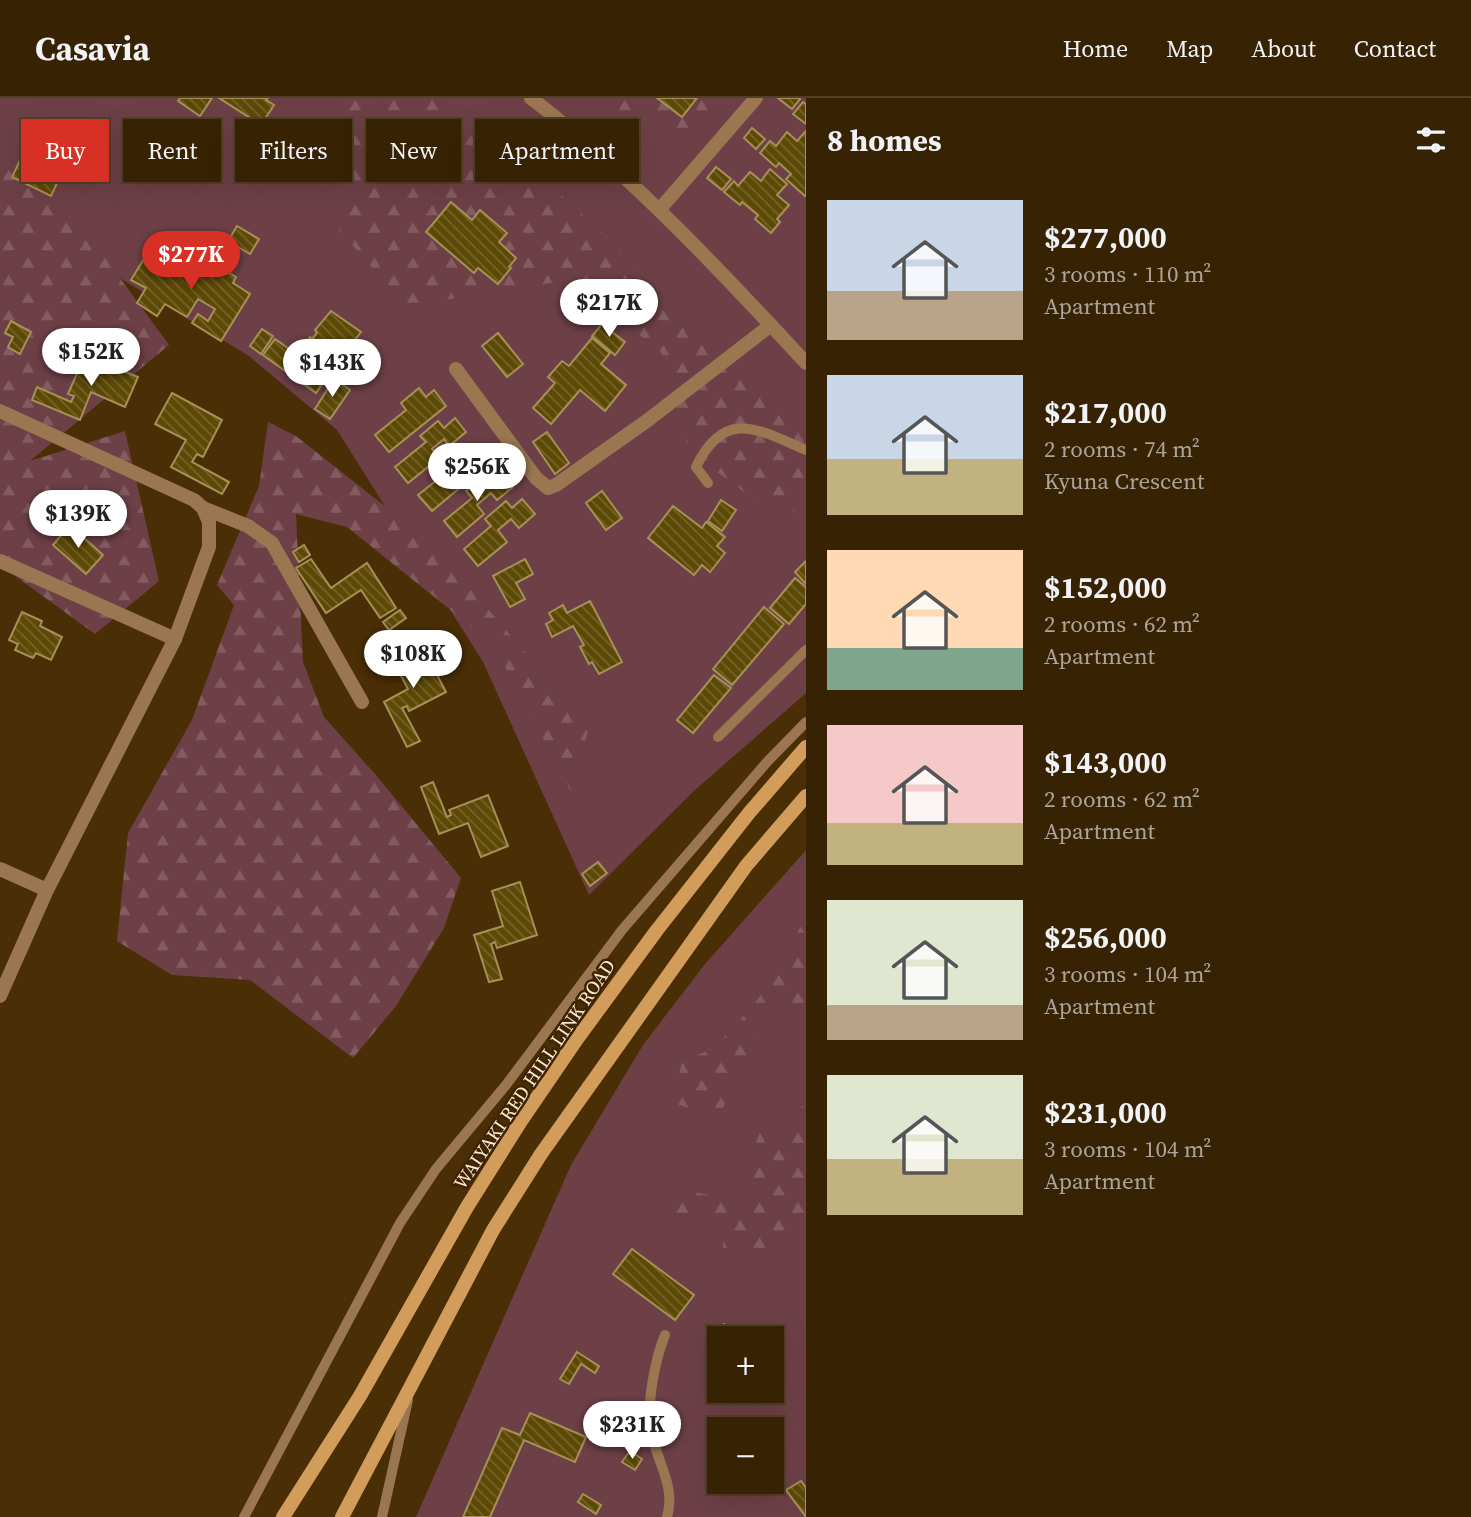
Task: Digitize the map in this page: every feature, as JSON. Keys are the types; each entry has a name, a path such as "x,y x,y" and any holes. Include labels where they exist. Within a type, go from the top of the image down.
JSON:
{"main road":[{"name":"WAIYAKI RED HILL LINK ROAD","path":"283,1517 360,1396 467,1207 521,1121 657,930 749,813 806,747"},
{"path":"342,1517 411,1382 494,1230 541,1154 746,866 806,796"}],"street":[{"path":"531,98 568,127 660,209 806,363"},
{"path":"660,209 756,98"},
{"path":"456,369 536,478 548,488 648,420 771,325"},
{"path":"0,411 181,494 203,508 248,526 272,543 362,702"},
{"path":"0,996 47,890 175,639 209,547 209,522 203,508"},
{"path":"0,561 175,639"},
{"path":"0,869 47,890"}],"lane":[{"path":"708,483 696,467 712,442 727,430 753,427 806,450"},
{"path":"718,737 806,650"},
{"path":"244,1517 400,1223 436,1169 506,1085 622,930 767,762 806,722"},
{"path":"665,1335 658,1352 652,1389 650,1430 671,1494 667,1517"},
{"path":"382,1517 411,1382"}],"green space":[{"path":"0,98 806,98 806,693 695,790 589,895 483,662 337,430 249,356 55,239 0,223"},
{"path":"341,98 448,98 476,119 475,182 547,182 806,422 806,473 789,525 690,452 661,352 570,280 406,306 339,230 344,182 352,182 352,119 347,119"},
{"path":"590,98 717,98 698,135 592,103"},
{"path":"0,147 21,168 21,182 36,182 85,230 169,345 30,461 125,431 159,581 95,634 0,565"},
{"path":"268,422 296,436 433,544 589,728 571,791 493,644 347,527 296,514 303,662 324,717 461,878 444,928 396,1006 353,1058 250,980 172,975 117,941 128,833 192,720 234,605 217,585 259,486"},
{"path":"806,850 806,1517 416,1517 571,1165 643,1045 705,964"},
{"path":"806,916 806,1008 780,1006 757,1029 742,1071 718,1117 670,1102 683,1060 713,1049 742,1018 773,981"},
{"path":"806,1104 806,1232 757,1255 723,1251 723,1215 694,1220 691,1251 672,1219 672,1188 741,1201 774,1201 744,1169 760,1133 791,1152 792,1113"}],"building":[{"path":"180,98 212,98 200,116 178,101"},
{"path":"219,98 268,98 266,100 274,105 265,119 252,119"},
{"path":"657,98 697,98 682,117"},
{"path":"778,98 798,98 800,99 792,109"},
{"path":"803,102 806,104 806,124 793,114"},
{"path":"752,128 765,139 756,149 744,138"},
{"path":"806,131 805,196 786,179 791,174 779,163 776,167 760,153 770,141 776,146 787,132 797,141"},
{"path":"21,158 21,181 12,177"},
{"path":"716,167 731,179 722,190 707,178"},
{"path":"770,169 787,184 777,195 789,205 777,219 780,222 771,233 755,219 758,215 724,192 734,181 738,186 750,172 761,181"},
{"path":"22,182 58,182 51,196"},
{"path":"451,202 472,220 480,210 507,233 499,242 516,258 498,284 478,268 474,273 426,232"},
{"path":"237,226 259,239 250,254 228,241"},
{"path":"150,249 188,272 199,254 236,277 233,283 250,294 221,341 192,323 198,314 208,321 215,309 198,299 187,317 165,304 157,316 137,303 146,288 131,280"},
{"path":"331,311 361,332 354,341 378,357 371,366 347,349 316,393 263,355 275,339 302,358 306,352 302,349 310,337 312,339 317,333 315,330"},
{"path":"11,321 31,332 20,354 8,347 13,337 5,333"},
{"path":"602,324 625,342 615,355 592,336"},
{"path":"262,329 273,336 261,354 250,346"},
{"path":"498,333 523,364 507,377 482,346"},
{"path":"592,338 610,353 601,364 626,385 605,411 580,390 551,424 533,408 555,383 548,377 562,361 569,366"},
{"path":"85,355 138,377 125,407 91,392 80,420 32,400 37,387 71,402 74,396 68,394"},
{"path":"334,379 350,390 330,419 315,409"},
{"path":"419,388 426,397 434,390 446,406 389,452 375,435 406,410 401,403"},
{"path":"172,393 222,420 203,457 197,454 192,462 229,482 222,494 171,467 186,440 155,424"},
{"path":"455,418 466,432 449,446 444,439 432,449 439,458 408,483 395,467 426,442 420,436 438,421 444,428"},
{"path":"547,432 569,463 555,474 533,442"},
{"path":"478,446 489,459 471,473 466,467 455,477 462,486 432,511 418,495 449,470 443,463 462,448 467,455"},
{"path":"501,472 513,487 497,500 491,493 477,505 484,514 457,537 444,521 472,498 466,491 485,476 490,481"},
{"path":"602,491 622,518 606,530 586,503"},
{"path":"522,499 535,514 519,528 511,519 498,530 507,542 478,566 464,549 491,526 485,519 506,501 512,508"},
{"path":"721,500 736,510 722,531 708,521"},
{"path":"673,506 702,528 706,522 725,537 717,546 725,553 710,572 702,565 694,575 648,538"},
{"path":"70,525 103,555 86,574 53,545"},
{"path":"304,545 310,555 299,562 293,552"},
{"path":"311,559 331,588 367,563 396,608 380,618 361,590 326,613 296,568"},
{"path":"525,559 533,574 516,583 525,599 510,607 493,576"},
{"path":"806,561 806,584 795,572"},
{"path":"795,578 806,587 806,604 789,624 770,608"},
{"path":"590,601 622,662 599,674 592,662 589,664 580,647 584,645 573,626 552,637 546,624 553,620 549,613 563,605 567,613"},
{"path":"764,607 784,624 732,685 713,669"},
{"path":"400,610 406,618 389,630 383,622"},
{"path":"22,612 42,621 40,626 62,637 51,660 36,653 33,658 15,650 18,644 9,640"},
{"path":"421,644 446,692 409,711 407,706 402,708 420,741 407,747 384,702 408,689 392,659"},
{"path":"714,675 731,688 693,733 677,720"},
{"path":"433,782 447,817 451,815 449,810 488,795 508,846 481,857 468,823 439,834 421,787"},
{"path":"598,862 607,873 590,886 582,874"},
{"path":"520,882 537,935 497,948 495,942 491,944 502,979 489,982 474,935 503,926 492,891"},
{"path":"632,1249 694,1295 675,1320 613,1274"},
{"path":"577,1352 599,1366 595,1373 581,1364 569,1384 560,1379"},
{"path":"530,1413 586,1437 575,1462 524,1440 490,1517 463,1517 502,1428 520,1435"},
{"path":"630,1451 642,1459 635,1470 622,1462"},
{"path":"801,1481 806,1488 806,1517 786,1490"},
{"path":"583,1494 601,1505 596,1514 578,1502"}]}
